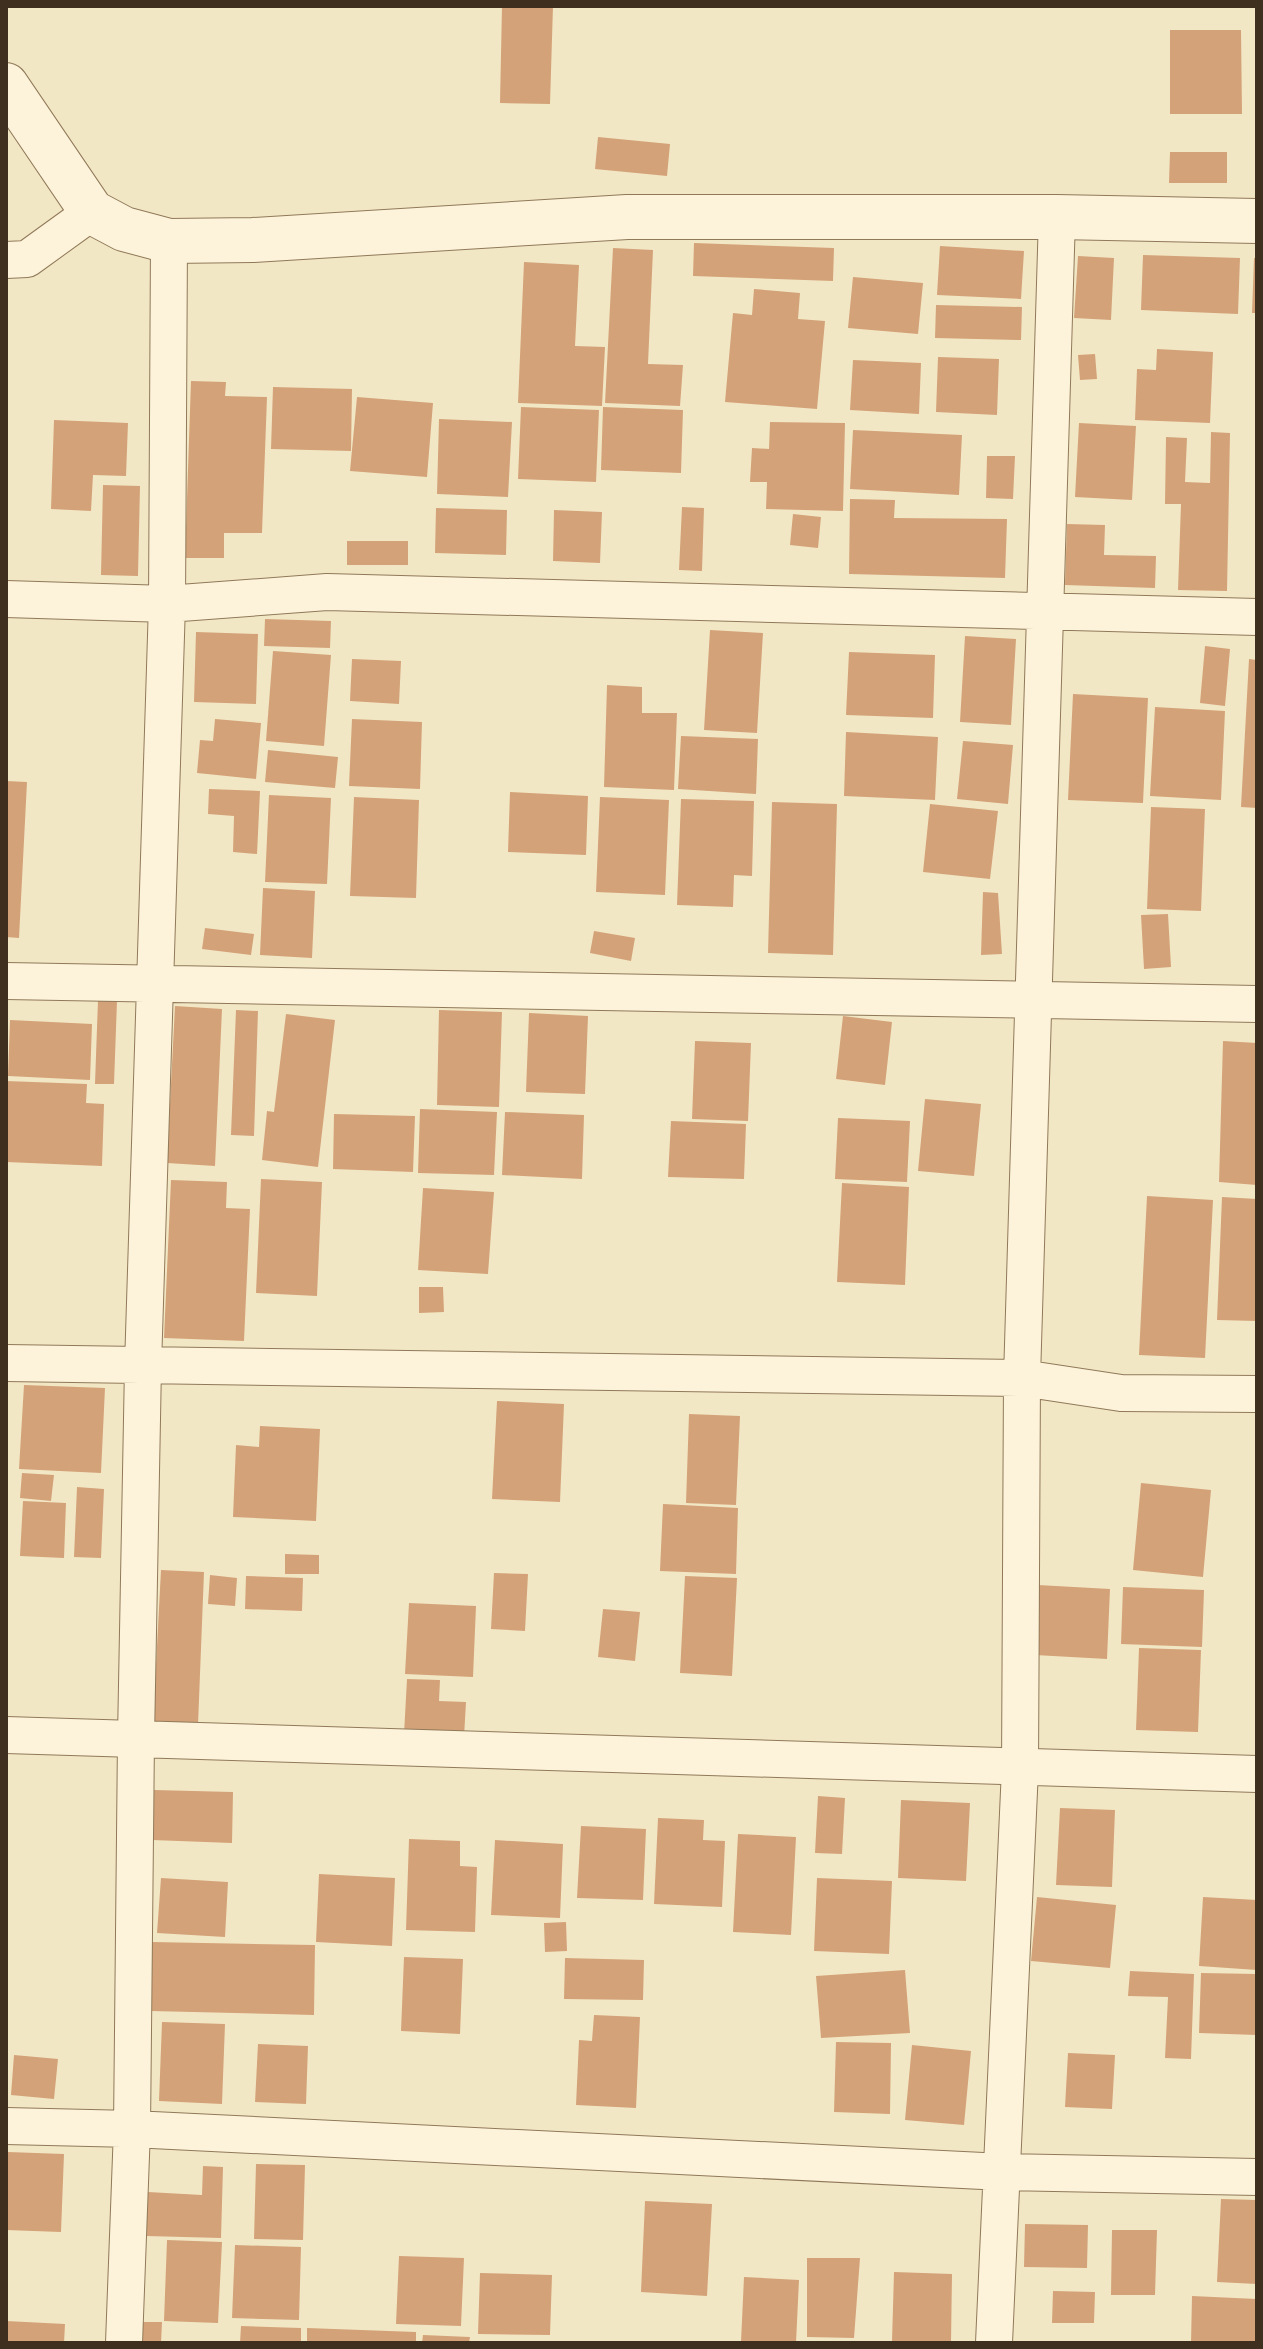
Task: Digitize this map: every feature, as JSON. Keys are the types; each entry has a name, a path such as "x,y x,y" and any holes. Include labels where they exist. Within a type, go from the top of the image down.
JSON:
{"street":[{"path":"6,85 92,212 124,229 169,241 253,240 627,217 1057,217 1257,221"},
{"path":"6,260 27,259 92,212"},
{"path":"994,2343 1020,1769 1022,1378 1057,217"},
{"path":"124,2343 132,2129 143,1366 167,604 169,241"},
{"path":"6,599 167,604 327,592 1257,617"},
{"path":"6,981 1257,1004"},
{"path":"6,1363 1022,1378 1121,1393 1257,1394"},
{"path":"6,1735 1257,1774"},
{"path":"6,2126 132,2129 1003,2172 1257,2177"}],"building":[{"path":"502,6 553,6 550,104 500,103"},
{"path":"1170,30 1241,30 1242,114 1170,114"},
{"path":"598,137 670,144 667,176 595,169"},
{"path":"1170,152 1227,152 1227,183 1169,183"},
{"path":"694,243 834,248 833,281 693,276"},
{"path":"940,246 1024,251 1021,299 937,295"},
{"path":"613,248 653,250 648,364 683,365 680,406 605,403"},
{"path":"1143,255 1240,258 1238,314 1141,310"},
{"path":"1078,256 1114,258 1111,320 1074,318"},
{"path":"1254,258 1257,258 1257,313 1252,313"},
{"path":"524,262 579,265 575,346 605,347 602,406 518,403"},
{"path":"853,277 923,283 918,334 848,328"},
{"path":"754,289 800,293 798,319 825,321 817,409 725,402 733,313 752,315"},
{"path":"936,305 1022,307 1021,340 935,338"},
{"path":"1157,349 1213,352 1210,423 1135,420 1137,369 1156,370"},
{"path":"1095,354 1097,379 1080,380 1078,355"},
{"path":"938,357 999,359 997,415 936,412"},
{"path":"853,360 921,363 919,414 850,410"},
{"path":"191,381 226,382 225,396 267,397 262,533 224,533 224,558 185,558"},
{"path":"273,387 352,389 351,451 271,449"},
{"path":"357,397 433,403 427,477 350,471"},
{"path":"521,407 599,410 596,482 518,479"},
{"path":"603,407 683,410 681,473 601,470"},
{"path":"439,419 512,422 508,497 437,494"},
{"path":"54,420 128,423 126,476 93,475 91,511 51,509"},
{"path":"770,422 845,423 843,511 766,509 767,482 750,482 752,448 769,449"},
{"path":"1079,423 1136,426 1132,500 1075,497"},
{"path":"853,430 962,435 959,495 850,489"},
{"path":"1211,432 1230,433 1227,591 1178,590 1181,504 1165,504 1166,437 1187,438 1185,482 1210,483"},
{"path":"987,456 1015,456 1013,499 986,498"},
{"path":"103,485 140,486 138,576 101,575"},
{"path":"850,499 895,500 894,518 1007,519 1005,578 849,574"},
{"path":"682,507 704,508 702,571 679,570"},
{"path":"436,508 507,510 506,555 435,553"},
{"path":"554,510 602,512 600,563 553,561"},
{"path":"793,514 821,517 818,548 790,545"},
{"path":"1067,524 1105,525 1104,555 1156,556 1155,588 1065,585"},
{"path":"347,541 408,541 408,565 347,565"},
{"path":"265,619 331,621 330,648 264,646"},
{"path":"710,630 763,633 757,733 704,730"},
{"path":"196,632 258,634 256,704 194,702"},
{"path":"965,636 1016,639 1011,725 960,722"},
{"path":"1205,646 1230,649 1225,706 1200,703"},
{"path":"273,651 331,655 324,746 266,741"},
{"path":"849,652 935,655 933,718 846,715"},
{"path":"352,659 401,661 399,704 350,701"},
{"path":"1249,659 1257,660 1257,808 1241,807"},
{"path":"607,685 642,687 642,713 677,713 674,790 604,787"},
{"path":"1073,694 1148,698 1143,803 1068,800"},
{"path":"1155,707 1225,711 1221,800 1150,796"},
{"path":"215,719 261,723 256,779 197,773 200,740 213,741"},
{"path":"352,719 422,722 420,789 349,786"},
{"path":"846,732 938,737 935,800 844,796"},
{"path":"681,736 758,739 756,794 678,789"},
{"path":"963,741 1013,745 1008,804 957,799"},
{"path":"268,750 338,757 335,788 265,782"},
{"path":"6,781 27,782 19,938 6,937"},
{"path":"209,789 260,791 257,854 233,852 234,816 208,814"},
{"path":"510,792 588,796 586,855 508,852"},
{"path":"269,795 331,798 327,884 265,882"},
{"path":"354,797 419,800 416,898 350,896"},
{"path":"600,797 669,800 665,895 596,892"},
{"path":"681,799 754,801 752,876 734,875 733,907 677,905"},
{"path":"772,802 837,804 833,955 768,953"},
{"path":"930,804 998,811 990,879 923,872"},
{"path":"1151,807 1205,809 1201,911 1147,909"},
{"path":"263,888 315,891 312,958 260,955"},
{"path":"983,892 998,893 1002,954 981,955"},
{"path":"1168,914 1171,967 1144,969 1141,915"},
{"path":"205,928 254,934 251,955 202,949"},
{"path":"594,931 635,938 631,961 590,953"},
{"path":"98,1000 117,1001 114,1084 95,1084"},
{"path":"175,1006 222,1009 215,1166 167,1163"},
{"path":"236,1010 258,1011 254,1136 231,1135"},
{"path":"439,1010 502,1012 499,1107 437,1105"},
{"path":"529,1013 588,1016 585,1094 526,1092"},
{"path":"286,1014 335,1020 318,1167 262,1160 267,1111 274,1112"},
{"path":"843,1016 892,1022 885,1085 836,1079"},
{"path":"10,1020 92,1024 90,1080 8,1076"},
{"path":"695,1041 751,1043 748,1121 692,1119"},
{"path":"1223,1041 1257,1043 1257,1185 1219,1182"},
{"path":"6,1081 87,1084 86,1103 104,1104 102,1166 6,1162"},
{"path":"925,1099 981,1104 974,1176 918,1171"},
{"path":"420,1109 497,1112 494,1175 418,1173"},
{"path":"505,1112 584,1115 582,1179 502,1175"},
{"path":"334,1114 415,1116 413,1172 333,1169"},
{"path":"838,1118 910,1121 907,1182 835,1179"},
{"path":"671,1121 746,1124 744,1179 668,1177"},
{"path":"261,1179 322,1182 317,1296 256,1293"},
{"path":"171,1180 227,1182 226,1208 250,1209 244,1341 164,1338"},
{"path":"842,1183 909,1187 905,1285 837,1282"},
{"path":"423,1188 494,1192 488,1274 418,1270"},
{"path":"1147,1196 1213,1200 1205,1358 1139,1355"},
{"path":"1222,1197 1257,1199 1257,1321 1217,1320"},
{"path":"419,1287 443,1287 444,1312 419,1313"},
{"path":"24,1385 105,1388 101,1473 19,1469"},
{"path":"497,1401 564,1404 560,1502 492,1499"},
{"path":"689,1414 740,1416 736,1505 686,1503"},
{"path":"260,1426 320,1429 316,1521 233,1517 236,1445 259,1447"},
{"path":"22,1473 54,1475 51,1501 20,1498"},
{"path":"1141,1483 1211,1490 1203,1577 1133,1570"},
{"path":"77,1487 104,1489 101,1558 74,1557"},
{"path":"23,1501 66,1503 64,1558 20,1556"},
{"path":"663,1504 738,1508 736,1574 660,1571"},
{"path":"285,1554 319,1555 319,1574 285,1574"},
{"path":"161,1570 204,1572 198,1725 153,1723"},
{"path":"494,1573 528,1574 525,1631 491,1629"},
{"path":"210,1575 237,1578 235,1606 208,1604"},
{"path":"246,1576 303,1578 302,1611 245,1609"},
{"path":"685,1576 737,1578 732,1676 680,1673"},
{"path":"1038,1585 1110,1589 1107,1659 1035,1655"},
{"path":"1123,1587 1204,1590 1202,1647 1121,1644"},
{"path":"409,1603 476,1606 473,1677 405,1674"},
{"path":"603,1609 640,1612 635,1661 598,1657"},
{"path":"1139,1648 1201,1650 1198,1732 1136,1730"},
{"path":"407,1679 440,1680 439,1701 466,1702 464,1737 404,1734"},
{"path":"154,1790 233,1792 232,1843 152,1840"},
{"path":"818,1796 845,1798 842,1854 815,1853"},
{"path":"901,1800 970,1803 966,1881 898,1878"},
{"path":"1060,1808 1115,1810 1112,1887 1056,1885"},
{"path":"658,1818 704,1820 703,1840 725,1841 722,1907 654,1904"},
{"path":"581,1826 646,1829 643,1900 577,1898"},
{"path":"738,1834 796,1837 791,1935 733,1932"},
{"path":"409,1839 460,1841 460,1866 477,1867 475,1932 406,1930"},
{"path":"495,1840 563,1844 560,1918 491,1915"},
{"path":"319,1874 395,1878 392,1946 316,1942"},
{"path":"161,1878 228,1882 225,1937 157,1933"},
{"path":"817,1878 892,1881 889,1954 814,1951"},
{"path":"1037,1897 1116,1905 1110,1968 1031,1961"},
{"path":"1203,1897 1257,1900 1257,1970 1199,1966"},
{"path":"566,1922 567,1951 545,1952 544,1923"},
{"path":"152,1942 315,1945 314,2015 151,2011"},
{"path":"404,1957 463,1959 460,2034 401,2031"},
{"path":"565,1958 644,1960 643,2000 564,1999"},
{"path":"905,1970 910,2033 821,2038 816,1976"},
{"path":"1130,1971 1194,1974 1191,2059 1165,2058 1168,1997 1128,1996"},
{"path":"1201,1973 1257,1974 1257,2035 1199,2033"},
{"path":"594,2015 640,2017 636,2108 576,2105 579,2040 592,2041"},
{"path":"162,2022 225,2024 222,2104 159,2101"},
{"path":"836,2042 891,2043 890,2114 834,2112"},
{"path":"258,2044 308,2046 306,2104 255,2102"},
{"path":"912,2045 971,2051 964,2125 905,2120"},
{"path":"1068,2053 1115,2055 1112,2109 1065,2107"},
{"path":"14,2055 58,2059 54,2099 11,2095"},
{"path":"8,2152 64,2154 61,2232 6,2230"},
{"path":"256,2164 305,2165 303,2240 254,2239"},
{"path":"203,2166 223,2167 221,2238 146,2236 148,2192 202,2195"},
{"path":"1221,2199 1257,2200 1257,2284 1217,2282"},
{"path":"645,2201 712,2204 707,2296 641,2292"},
{"path":"1025,2224 1088,2225 1087,2268 1024,2267"},
{"path":"1112,2230 1157,2230 1155,2295 1111,2295"},
{"path":"167,2240 222,2242 218,2323 164,2321"},
{"path":"235,2245 301,2247 299,2320 232,2318"},
{"path":"399,2256 464,2258 461,2326 396,2324"},
{"path":"807,2258 860,2258 854,2338 807,2337"},
{"path":"894,2272 952,2274 951,2343 892,2342"},
{"path":"480,2273 552,2275 550,2335 478,2334"},
{"path":"744,2277 799,2280 796,2343 741,2342"},
{"path":"1053,2291 1095,2292 1094,2323 1052,2323"},
{"path":"1192,2296 1257,2299 1257,2343 1191,2343"},
{"path":"6,2321 65,2324 64,2343 6,2343"},
{"path":"141,2322 162,2322 161,2343 140,2343"},
{"path":"241,2326 301,2328 301,2343 240,2343"},
{"path":"307,2328 416,2332 416,2343 307,2343"},
{"path":"423,2335 470,2337 469,2343 422,2343"}]}
